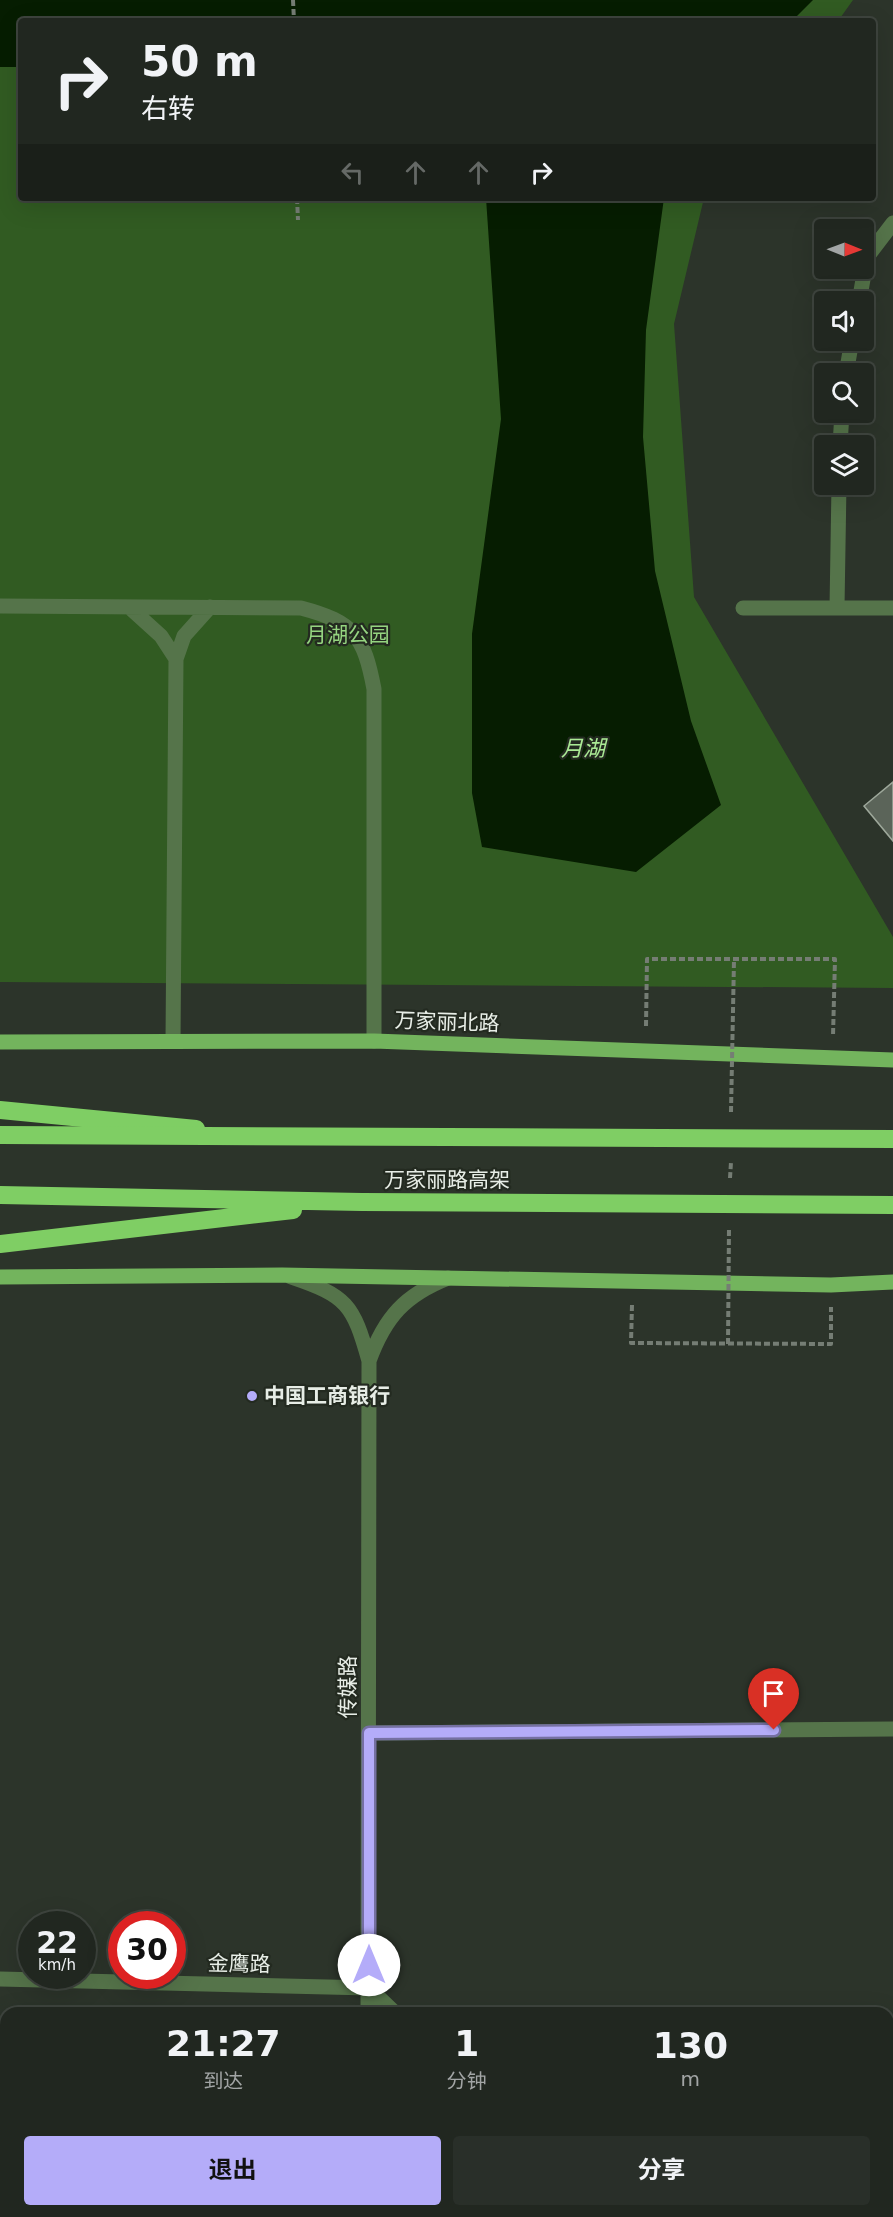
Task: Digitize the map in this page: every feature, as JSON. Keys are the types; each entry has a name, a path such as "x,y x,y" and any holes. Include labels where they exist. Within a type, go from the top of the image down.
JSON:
{"highway":[{"path":"0,1110 261,1136"},
{"name":"万家丽路高架","path":"0,1134 893,1139"},
{"name":"万家丽路高架","path":"0,1195 362,1202 893,1205"},
{"path":"0,1244 362,1202"}],"main road":[{"name":"万家丽北路","path":"0,1042 374,1041 833,1056 893,1060"},
{"path":"0,1277 282,1275 831,1285 893,1282"}],"street":[{"path":"861,291 867,257 893,223"},
{"path":"837,608 840,495"},
{"path":"0,606 301,608 330,616 352,630 367,653 374,689 374,1041"},
{"path":"129,607 162,636 176,659"},
{"path":"173,1041 176,659 184,636 210,608"},
{"path":"743,608 893,608"},
{"path":"282,1275 328,1289 344,1304 358,1323 369,1361"},
{"path":"369,1361 378,1337 394,1314 423,1288 451,1277"},
{"name":"传媒路","path":"368,2007 369,1361"},
{"path":"369,1733 893,1729"},
{"name":"金鹰路","path":"0,1979 369,1988"},
{"path":"369,1988 389,2007"}],"path":[{"path":"293,0 294,18"},
{"path":"297,201 298,220"},
{"path":"645,1051 647,959 835,959 833,1056"},
{"path":"632,1281 631,1343 831,1344 831,1285"}],"green space":[{"name":"月湖公园","path":"0,0 853,0 840,18 18,18 18,201 703,201 674,324 694,597 893,937 893,988 0,982"}],"water":[{"path":"0,0 813,0 795,18 18,18 18,67 0,67"},
{"name":"月湖","path":"486,201 664,201 646,330 643,437 655,571 691,721 721,805 636,872 482,847 472,793 472,634 501,419"}],"building":[{"path":"893,782 893,841 864,806"}],"place":[{"name":"中国工商银行","path":"252,1396"}],"route":[{"path":"369,1965 369,1733 774,1730"}]}
